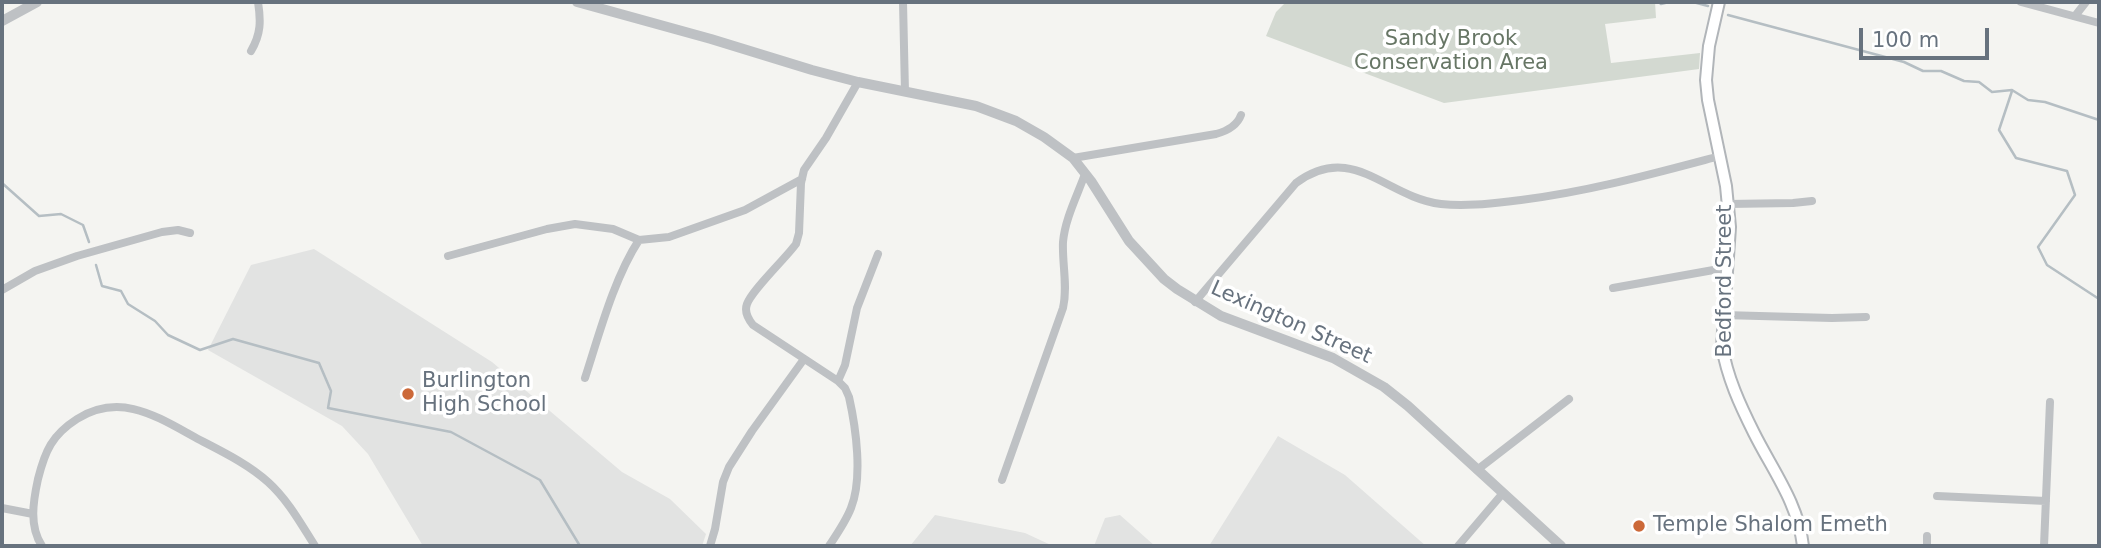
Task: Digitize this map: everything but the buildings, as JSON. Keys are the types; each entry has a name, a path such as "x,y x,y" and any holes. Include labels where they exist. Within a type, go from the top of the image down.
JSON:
{"main road":[{"name":"Bedford Street","path":"1719,2 1709,46 1706,80 1730,227 1722,346 1725,365 1754,433 1793,504 1803,546"}],"street":[{"path":"2,21 37,2"},
{"path":"251,51 261,30 258,2"},
{"name":"Lexington Street","path":"577,2 858,82 976,106 999,113 1044,137 1073,159 1122,232 1164,279 1195,302 1236,322 1333,358 1364,374 1402,401 1561,546"},
{"path":"903,2 905,92"},
{"path":"2021,2 2099,23"},
{"path":"2075,16 2086,2"},
{"path":"829,546 852,508 857,480 850,403 845,388 753,324 746,310 751,297 796,244 804,170 858,82"},
{"path":"1073,159 1216,134 1234,125 1241,115"},
{"path":"1195,302 1291,188 1308,174 1328,167 1342,166 1359,171 1429,202 1452,205 1560,195 1612,185 1720,156"},
{"path":"1002,480 1063,308 1066,292 1064,233 1085,174"},
{"path":"448,256 575,224 613,229 639,240 657,240 745,210 802,179"},
{"path":"1728,204 1812,201"},
{"path":"2,290 34,271 77,256 162,232 178,230 190,233"},
{"path":"585,378 618,281 639,240"},
{"path":"838,381 845,365 857,308 878,254"},
{"path":"1613,288 1719,269 1728,270"},
{"path":"1723,315 1866,317"},
{"path":"710,546 723,482 729,467 804,359"},
{"path":"1476,470 1569,399"},
{"path":"2045,546 2050,402"},
{"path":"42,546 35,531 33,514 42,463 53,439 66,427 91,412 122,406 161,419 251,469 283,498 315,546"},
{"path":"1458,546 1503,493"},
{"path":"1937,496 2046,501"},
{"path":"2,508 33,514"}],"shaded area":[{"name":"Burlington High School","path":"314,249 492,362 622,472 670,499 706,534 702,546 423,546 368,454 342,426 208,350 251,265"},
{"path":"1278,436 1345,475 1426,546 1209,546"},
{"path":"935,515 1025,533 1053,546 910,546"},
{"path":"1120,515 1155,546 1094,546 1105,518"}],"green space":[{"name":"Sandy Brook Conservation Area","path":"1286,2 1655,2 1656,18 1605,24 1611,63 1700,53 1699,69 1444,103 1266,36 1276,12"}],"waterway":[{"path":"1659,2 1669,2"},
{"path":"1693,2 1708,6"},
{"path":"1728,15 1904,62 1923,71 1941,71 1964,81 1979,82 1992,92 2012,90 2028,100 2045,102 2099,120"},
{"path":"2012,91 1999,130 2016,158 2067,171 2075,195 2038,247 2047,265 2099,299"},
{"path":"2,183 39,216 61,214 83,225 89,242"},
{"path":"96,265 102,286 121,291 128,304 155,321 168,335 200,350 233,339 319,363 331,391 328,408 451,432 540,480 580,546"}],"place":[{"name":"Burlington High School","path":"408,394"},
{"name":"Temple Shalom Emeth","path":"1639,526"}]}
